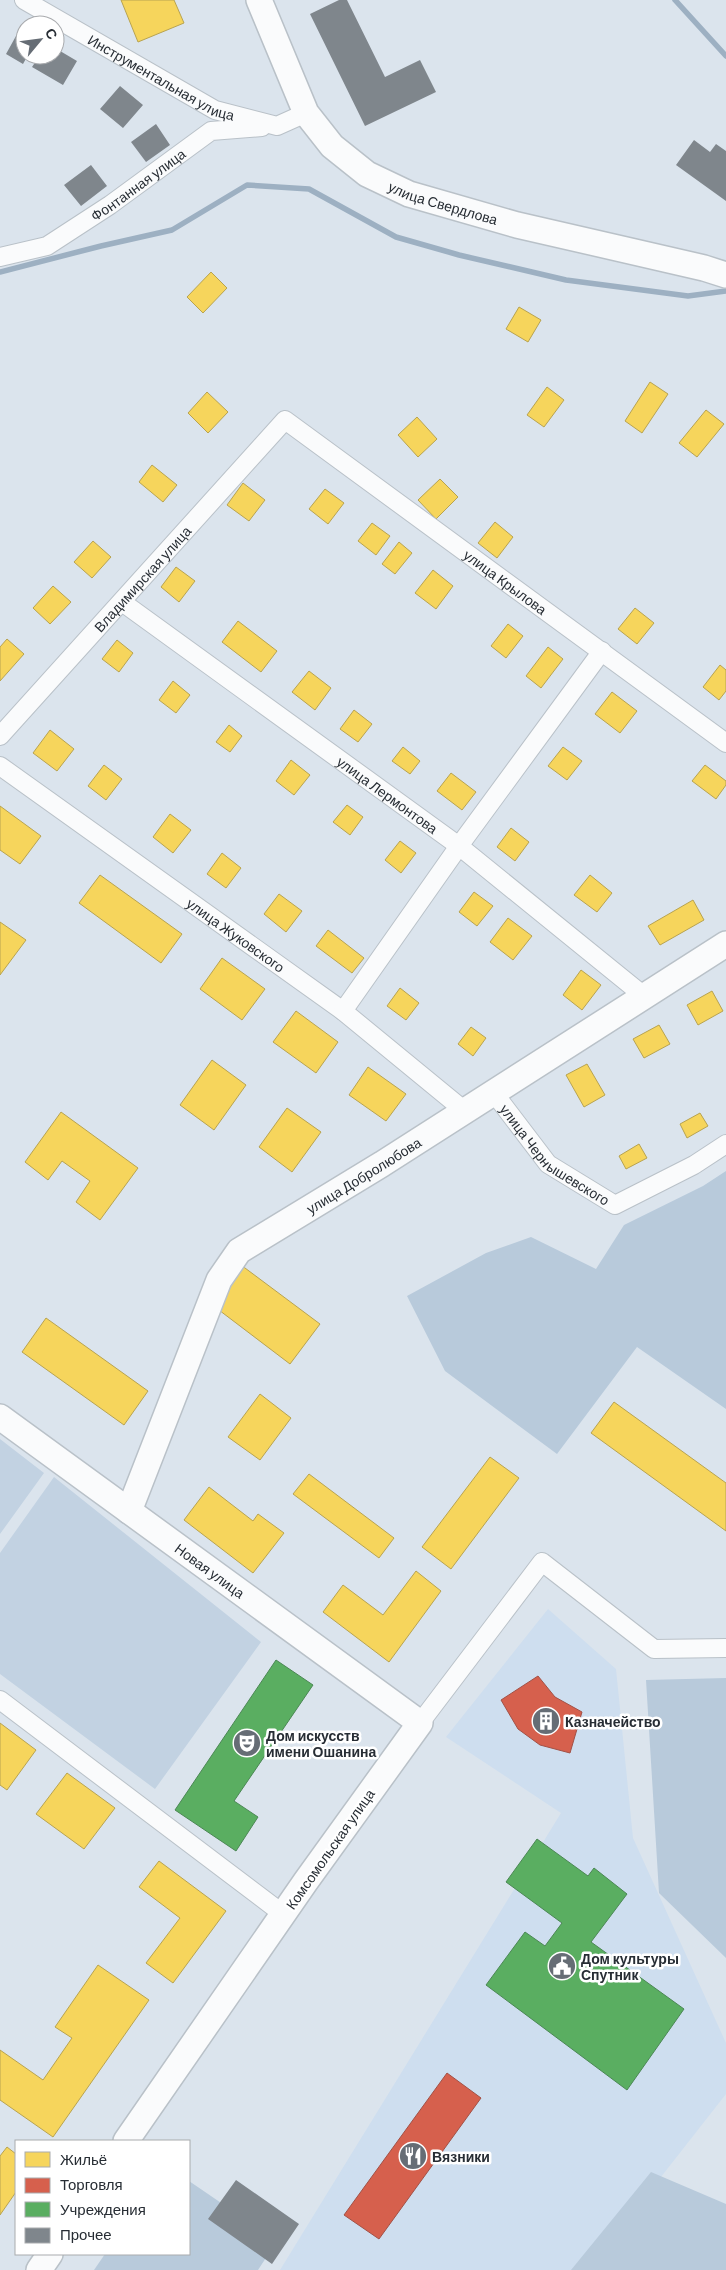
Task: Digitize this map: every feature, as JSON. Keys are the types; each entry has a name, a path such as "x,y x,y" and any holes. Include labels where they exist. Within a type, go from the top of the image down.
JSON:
{"street":[{"name":"Инструментальная улица","path":"24,0 216,110 277,126"},
{"name":"улица Свердлова","path":"259,0 306,113 332,146 367,174 409,194 517,224 704,268 726,275"},
{"path":"277,126 306,113"},
{"name":"Фонтанная улица","path":"0,257 47,246 110,205 211,131 277,126"},
{"name":"Владимирская улица","path":"0,736 284,420"},
{"name":"улица Крылова","path":"284,420 602,651 726,744"},
{"name":"улица Лермонтова","path":"122,602 459,846 644,996"},
{"path":"343,1011 459,846 602,651"},
{"name":"улица Жуковского","path":"0,766 343,1011 466,1112"},
{"name":"улица Добролюбова","path":"129,1511 219,1280 239,1251 466,1112 726,944"},
{"name":"улица Чернышевского","path":"494,1093 548,1164 615,1205 694,1164 726,1144"},
{"name":"Новая улица","path":"0,1417 420,1723"},
{"name":"Комсомольская улица","path":"127,2140 283,1914 420,1723 542,1562 654,1649 726,1648"},
{"path":"0,1700 283,1914"},
{"path":"39,2270 49,2255"}],"shaded area":[{"path":"726,1171 726,1409 637,1347 557,1454 445,1371 407,1296 486,1253 531,1237 596,1269 624,1225 703,1186"},
{"path":"0,1439 44,1473 0,1534"},
{"path":"54,1477 261,1642 155,1789 0,1674 0,1553"},
{"path":"548,1609 616,1669 633,1838 726,2043 726,2094 588,2270 280,2270 561,1813 446,1737"},
{"path":"726,1678 726,1958 659,1893 646,1680"},
{"path":"651,2172 726,2204 726,2270 571,2270"},
{"path":"190,2182 277,2241 258,2270 94,2270 104,2255 190,2255"}],"building: Жильё":[{"path":"121,0 174,0 184,23 138,42"},
{"path":"211,272 227,288 203,313 187,297"},
{"path":"519,307 541,320 528,342 506,329"},
{"path":"650,382 668,394 642,433 625,421"},
{"path":"547,387 564,400 544,427 527,415"},
{"path":"207,392 228,412 208,433 188,413"},
{"path":"706,410 724,424 697,457 679,443"},
{"path":"417,417 437,439 418,457 398,435"},
{"path":"152,465 177,485 163,502 139,482"},
{"path":"440,479 458,497 436,519 418,500"},
{"path":"243,483 265,500 249,521 227,505"},
{"path":"325,489 344,503 328,524 309,509"},
{"path":"495,522 513,537 497,558 478,543"},
{"path":"372,523 390,536 376,555 358,541"},
{"path":"93,541 111,557 92,578 74,562"},
{"path":"399,542 412,553 395,574 382,564"},
{"path":"176,567 195,581 179,602 161,587"},
{"path":"433,570 453,586 436,609 415,593"},
{"path":"53,586 71,602 50,624 33,608"},
{"path":"635,608 654,623 637,644 618,629"},
{"path":"238,621 277,651 261,672 222,642"},
{"path":"508,624 523,636 506,658 491,646"},
{"path":"7,639 24,654 0,681 0,647"},
{"path":"117,640 133,653 119,672 102,659"},
{"path":"548,647 563,659 541,688 526,676"},
{"path":"720,665 726,670 726,691 719,700 703,687"},
{"path":"309,671 331,688 315,710 292,692"},
{"path":"173,681 190,695 176,713 159,700"},
{"path":"612,692 637,711 620,733 595,714"},
{"path":"354,710 372,724 358,742 340,729"},
{"path":"229,725 242,736 230,752 216,742"},
{"path":"50,730 74,749 57,771 33,753"},
{"path":"403,747 420,761 410,774 392,761"},
{"path":"563,747 582,761 567,780 548,766"},
{"path":"291,760 310,775 294,795 276,781"},
{"path":"104,765 122,779 106,800 88,786"},
{"path":"705,765 726,781 726,785 716,799 692,781"},
{"path":"451,773 476,792 462,810 437,791"},
{"path":"347,805 363,817 350,835 333,822"},
{"path":"0,806 41,836 20,864 0,850"},
{"path":"170,814 191,830 173,853 153,837"},
{"path":"511,828 529,842 515,861 497,847"},
{"path":"400,841 416,853 401,873 385,860"},
{"path":"222,853 241,868 226,888 207,874"},
{"path":"100,875 182,934 161,963 79,903"},
{"path":"590,875 612,893 597,912 574,895"},
{"path":"474,892 493,906 477,926 459,912"},
{"path":"279,894 302,911 286,932 264,914"},
{"path":"693,900 704,920 660,945 648,926"},
{"path":"508,918 532,936 513,960 490,942"},
{"path":"0,922 26,940 0,975"},
{"path":"328,930 364,958 352,973 316,946"},
{"path":"222,958 265,989 242,1020 200,989"},
{"path":"581,970 601,985 582,1010 563,995"},
{"path":"400,988 419,1003 406,1020 387,1006"},
{"path":"712,991 723,1011 698,1025 687,1005"},
{"path":"296,1011 338,1042 316,1073 273,1042"},
{"path":"659,1025 670,1044 644,1058 633,1039"},
{"path":"471,1027 486,1038 473,1056 458,1044"},
{"path":"212,1060 246,1085 214,1130 180,1105"},
{"path":"587,1064 605,1095 584,1107 566,1075"},
{"path":"368,1067 406,1094 386,1121 349,1095"},
{"path":"287,1108 321,1132 292,1172 259,1147"},
{"path":"61,1112 138,1168 100,1220 76,1202 90,1181 62,1161 48,1180 25,1162"},
{"path":"700,1113 708,1126 687,1138 680,1124"},
{"path":"639,1144 647,1158 626,1169 619,1156"},
{"path":"241,1265 320,1324 290,1364 211,1304"},
{"path":"46,1318 148,1391 124,1425 22,1352"},
{"path":"260,1394 291,1418 260,1460 228,1437"},
{"path":"614,1402 726,1483 726,1531 591,1433"},
{"path":"490,1457 519,1478 451,1569 422,1547"},
{"path":"309,1474 394,1538 379,1558 293,1494"},
{"path":"209,1487 253,1521 258,1514 284,1533 253,1573 184,1520"},
{"path":"416,1571 441,1591 389,1662 323,1612 343,1585 383,1615"},
{"path":"0,1723 36,1750 7,1790 0,1785"},
{"path":"67,1773 115,1808 84,1849 36,1814"},
{"path":"159,1861 226,1911 173,1983 146,1963 180,1918 139,1887"},
{"path":"98,1965 149,2000 53,2137 0,2100 0,2050 43,2080 72,2038 55,2027"},
{"path":"7,2147 15,2153 15,2193 0,2215 0,2156"}],"building: Торговля":[{"name":"Казначейство","path":"538,1676 555,1697 582,1712 570,1753 540,1745 518,1729 501,1700"},
{"name":"Вязники","path":"447,2073 481,2098 379,2239 344,2215"}],"building: Учреждения":[{"name":"Дом искусств имени Ошанина","path":"276,1660 313,1685 234,1801 258,1817 236,1851 175,1810"},
{"name":"Дом культуры Спутник","path":"537,1839 588,1876 594,1868 627,1894 591,1942 684,2009 627,2090 486,1985 525,1932 545,1946 562,1923 506,1882"}],"building: Прочее":[{"path":"339,0 347,0 385,77 420,60 436,92 365,126 310,14"},
{"path":"15,38 15,59 6,54"},
{"path":"65,54 77,61 63,85 32,67 33,65 65,65"},
{"path":"120,86 143,105 123,128 100,109"},
{"path":"156,124 170,145 146,162 131,142"},
{"path":"694,140 710,152 716,144 726,151 726,201 676,165"},
{"path":"91,165 107,186 81,206 64,185"},
{"path":"236,2180 299,2224 272,2264 208,2219"}],"waterway":[{"path":"675,0 726,56"},
{"path":"0,272 172,230 247,185 309,189 396,237 459,255 566,280 688,296 726,291"}],"place":[{"name":"Казначейство","path":"546,1721"},
{"name":"Дом искусств имени Ошанина","path":"247,1743"},
{"name":"Дом культуры Спутник","path":"562,1966"},
{"name":"Вязники","path":"413,2156"}]}
